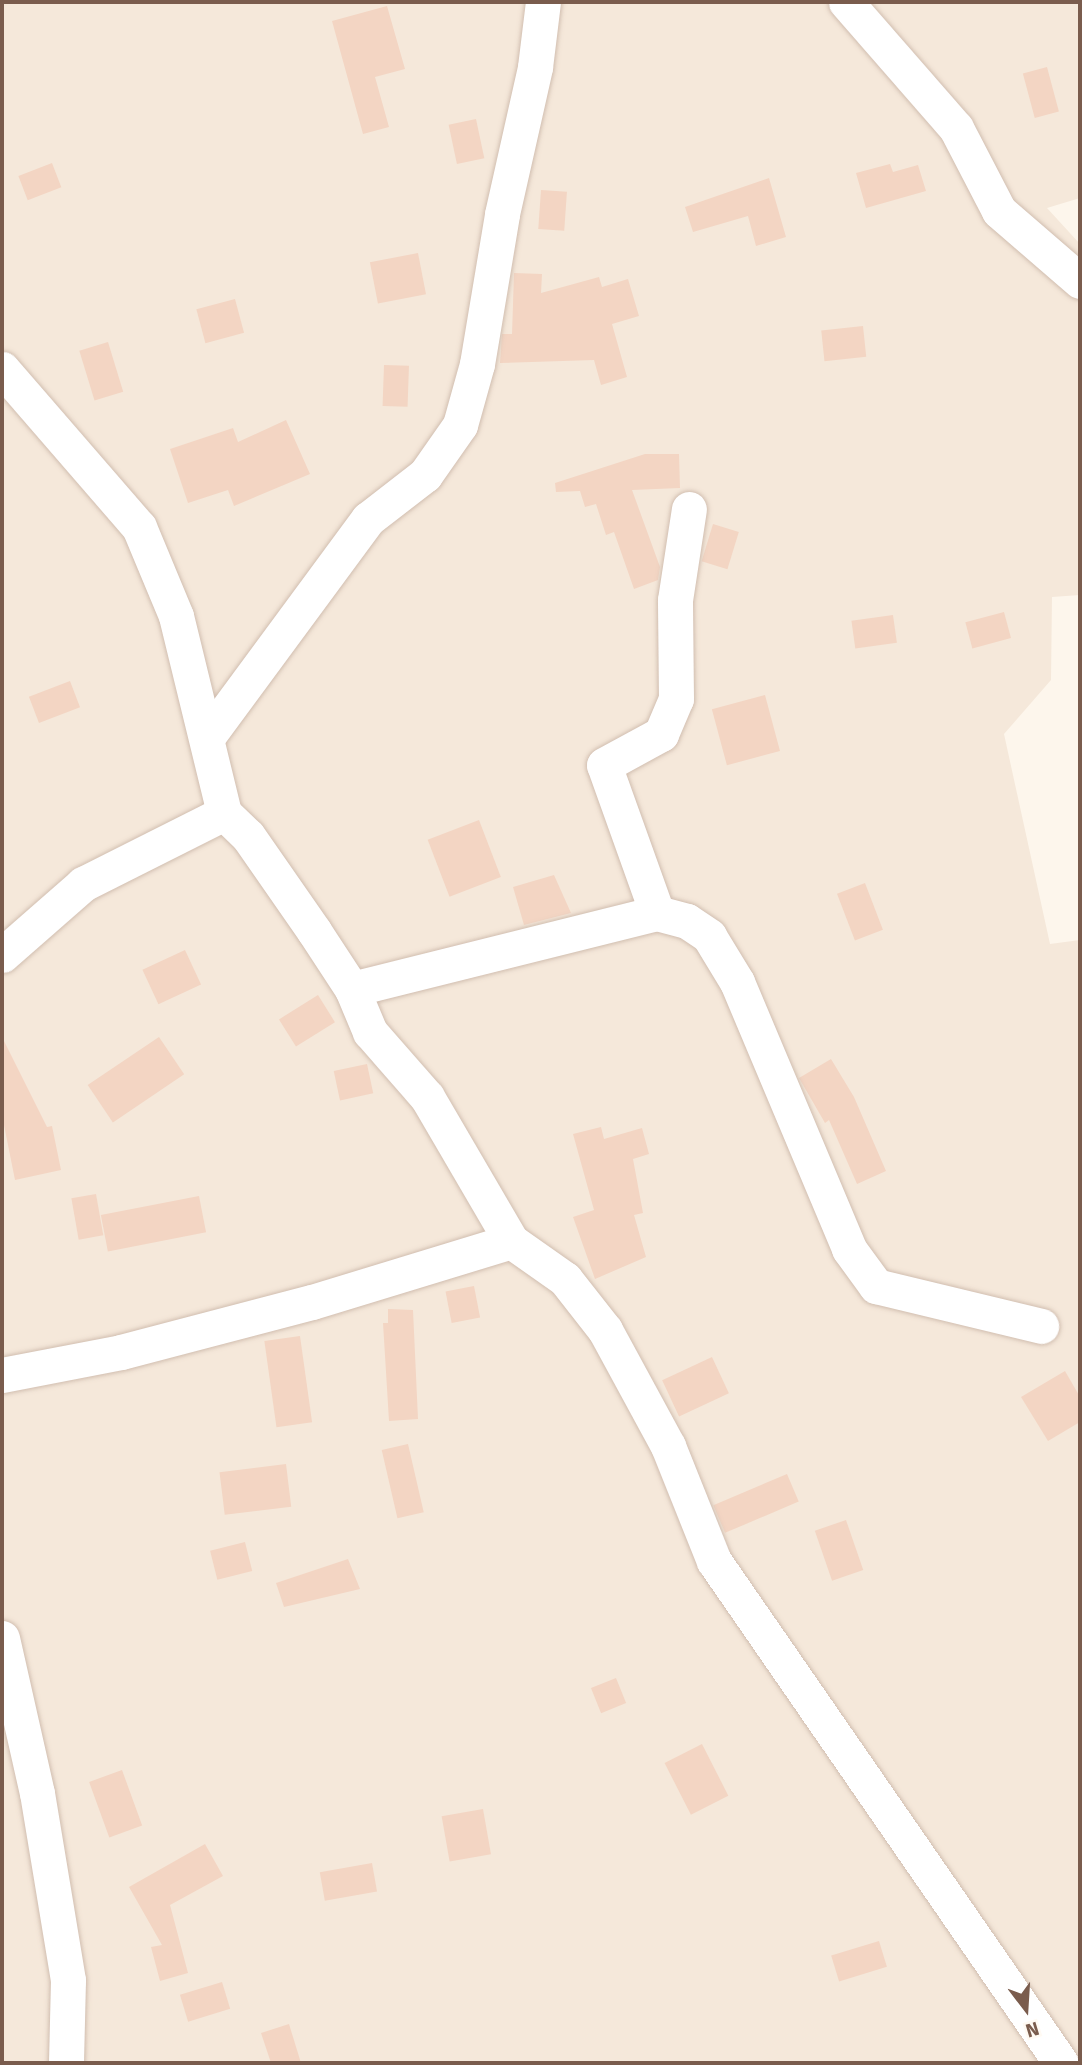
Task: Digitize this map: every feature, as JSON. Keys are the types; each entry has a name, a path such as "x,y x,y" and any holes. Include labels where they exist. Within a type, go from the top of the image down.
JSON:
{"street":[{"path":"208,736 368,519 425,475 460,425 477,364 502,214 535,67 543,2"},
{"path":"846,2 956,128 999,211 1080,281"},
{"path":"2,369 139,527 176,615 208,736 224,813 248,836 352,989 370,1032 427,1097 511,1241 565,1279 605,1330 668,1446 714,1561 1061,2063"},
{"path":"657,913 604,765 661,734 676,699 675,600 689,509"},
{"path":"2,955 83,884 224,813"},
{"path":"352,989 657,913 687,921 709,936 737,982 849,1249 876,1286 1041,1326"},
{"path":"2,1375 121,1352 312,1302 511,1241"},
{"path":"2,1638 37,1793 68,1980 66,2063"}],"shaded area":[{"path":"2,2 1080,2 1080,198 1047,208 1080,244 1080,595 1052,597 1051,680 1004,734 1050,944 1080,940 1080,2063 2,2063"}],"building":[{"path":"387,6 405,69 375,77 389,127 363,134 332,21"},
{"path":"1047,67 1059,111 1035,118 1023,73"},
{"path":"476,119 484,158 457,164 449,125"},
{"path":"52,163 61,187 28,200 18,176"},
{"path":"890,164 893,172 918,165 926,191 866,208 856,173"},
{"path":"769,178 786,237 756,246 748,216 693,232 685,207"},
{"path":"541,190 567,192 564,231 538,229"},
{"path":"418,253 426,294 378,304 370,262"},
{"path":"514,273 542,274 541,293 599,277 602,287 628,279 639,316 612,324 627,377 601,385 594,360 500,363 502,334 512,334"},
{"path":"235,299 244,333 205,343 196,309"},
{"path":"863,326 866,357 824,361 821,330"},
{"path":"108,342 123,392 95,400 79,351"},
{"path":"384,365 409,366 408,407 383,406"},
{"path":"286,420 310,474 234,506 228,490 188,503 170,449 233,428 238,442"},
{"path":"645,454 679,454 680,488 632,490 660,567 658,580 634,589 614,532 606,535 596,504 585,507 580,491 556,492 555,483"},
{"path":"713,524 739,532 727,569 702,561"},
{"path":"1004,612 1011,638 972,648 965,622"},
{"path":"893,615 897,643 855,649 851,621"},
{"path":"70,681 80,707 39,723 29,697"},
{"path":"765,695 780,751 727,765 712,709"},
{"path":"479,820 501,877 450,897 428,840"},
{"path":"554,875 571,913 524,925 513,887"},
{"path":"865,883 883,930 855,940 837,894"},
{"path":"185,950 201,984 158,1004 142,970"},
{"path":"318,995 335,1022 296,1047 279,1019"},
{"path":"2,1037 47,1127 52,1126 61,1170 15,1180 2,1115"},
{"path":"159,1037 184,1074 113,1122 88,1085"},
{"path":"831,1059 854,1097 886,1171 857,1184 829,1120 825,1123 799,1078"},
{"path":"367,1064 373,1093 340,1100 334,1071"},
{"path":"601,1127 604,1139 642,1128 649,1154 633,1159 643,1213 634,1215 646,1257 595,1279 573,1217 594,1210 573,1134"},
{"path":"96,1194 103,1235 79,1240 71,1198"},
{"path":"199,1196 206,1232 108,1251 101,1215"},
{"path":"474,1286 480,1317 452,1323 446,1292"},
{"path":"388,1309 413,1310 418,1419 389,1421 383,1323 388,1323"},
{"path":"300,1336 312,1422 276,1427 264,1341"},
{"path":"712,1357 729,1393 679,1416 662,1380"},
{"path":"1065,1371 1080,1397 1080,1422 1048,1441 1021,1397"},
{"path":"408,1444 424,1512 397,1518 382,1450"},
{"path":"286,1464 291,1507 225,1515 219,1472"},
{"path":"787,1474 799,1502 725,1533 713,1505"},
{"path":"846,1520 863,1570 832,1581 815,1531"},
{"path":"245,1542 252,1571 217,1580 210,1551"},
{"path":"348,1559 360,1589 284,1607 276,1583"},
{"path":"616,1678 626,1703 601,1713 591,1688"},
{"path":"702,1744 728,1796 691,1815 665,1763"},
{"path":"122,1770 142,1825 109,1837 89,1782"},
{"path":"483,1809 491,1854 450,1862 442,1816"},
{"path":"205,1844 223,1876 170,1905 188,1973 160,1981 151,1947 162,1945 129,1887"},
{"path":"372,1863 377,1892 325,1901 320,1872"},
{"path":"879,1941 887,1967 839,1981 831,1956"},
{"path":"222,1982 230,2009 188,2022 180,1995"},
{"path":"289,2024 301,2063 271,2063 261,2033"}]}
